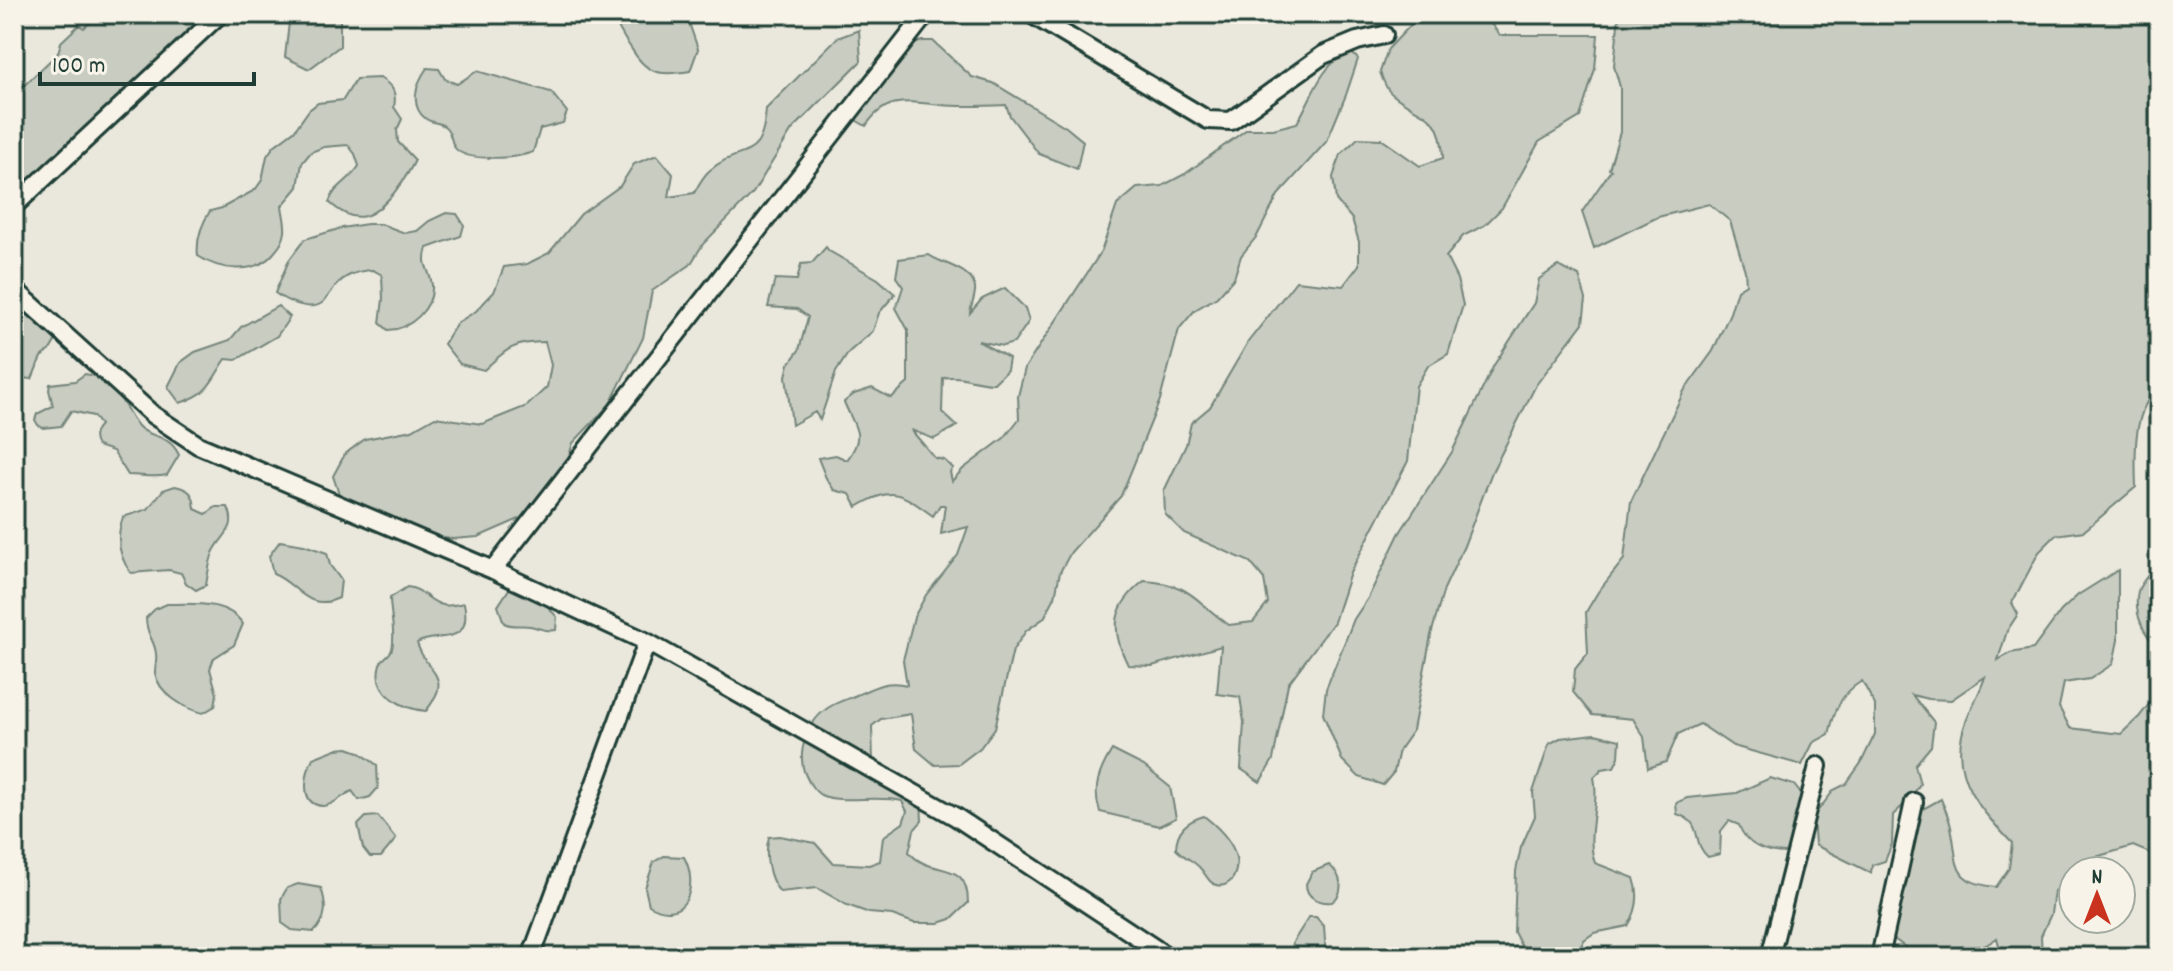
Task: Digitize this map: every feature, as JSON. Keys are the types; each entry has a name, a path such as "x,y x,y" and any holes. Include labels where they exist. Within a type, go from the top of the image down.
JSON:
{"street":[{"path":"14,206 220,14"},
{"path":"493,570 926,14"},
{"path":"1031,14 1208,120 1231,121 1323,55 1357,41 1384,35"},
{"path":"14,289 153,415 198,445 493,570 647,642 956,817 1168,957"},
{"path":"534,956 647,642"},
{"path":"1770,957 1818,766"},
{"path":"1880,957 1914,802"}],"shaded area":[{"path":"99,14 212,14 160,68 44,165 30,181 14,174 14,95 58,53 61,42 79,25 84,28"},
{"path":"290,14 340,14 340,46 309,69 285,57"},
{"path":"613,14 686,14 698,49 690,71 655,72 643,64 625,40"},
{"path":"1314,14 1385,14 1366,22 1349,24"},
{"path":"1421,14 1488,14 1488,20 1500,35 1598,35 1595,69 1580,117 1539,142 1502,208 1485,225 1463,236 1446,257 1457,279 1463,305 1448,354 1428,366 1416,386 1408,461 1350,573 1334,622 1288,684 1273,760 1260,782 1241,769 1244,722 1240,697 1217,694 1221,646 1152,666 1128,665 1118,641 1117,619 1125,600 1144,581 1183,589 1229,625 1253,622 1268,603 1264,579 1250,562 1184,533 1165,514 1164,491 1186,445 1191,423 1210,407 1248,342 1296,281 1343,286 1359,265 1359,242 1352,219 1336,200 1333,177 1341,154 1358,138 1381,139 1420,166 1443,158 1434,123 1390,92 1380,72 1388,49"},
{"path":"1619,14 2159,14 2159,386 2150,396 2140,420 2136,487 2084,531 2056,535 2039,552 2012,603 2018,614 2007,631 1998,660 2010,653 2033,649 2061,611 2078,595 2118,570 2118,640 2113,664 2090,679 2064,683 2059,707 2070,728 2121,734 2159,691 2159,857 2133,846 2103,855 2057,855 2057,889 2054,891 2051,914 2041,936 2042,957 2002,957 1997,938 1983,947 1962,953 1908,949 1887,934 1878,911 1892,892 1901,821 1941,799 1953,836 1958,867 1963,875 1980,884 1996,887 2009,868 2012,843 1972,795 1960,752 1964,728 1985,677 1951,700 1912,695 1934,722 1931,746 1915,765 1920,784 1893,815 1892,844 1885,861 1872,865 1871,873 1815,845 1813,817 1834,790 1846,784 1861,763 1875,734 1875,705 1862,681 1843,697 1829,734 1813,743 1802,765 1733,746 1700,724 1678,734 1666,762 1648,768 1644,737 1633,719 1592,715 1573,692 1575,669 1588,653 1586,612 1624,559 1631,501 1684,391 1713,351 1737,290 1746,284 1730,221 1709,204 1658,217 1594,248 1582,212 1611,170 1620,132 1620,87 1614,66"},
{"path":"859,30 861,61 792,130 753,193 703,244 690,265 652,291 643,338 610,404 573,443 559,488 524,517 478,537 453,539 431,537 341,500 333,476 345,454 365,439 412,430 435,417 482,424 527,406 547,387 551,365 545,342 525,343 511,348 484,370 460,364 444,344 457,323 476,311 494,292 504,267 527,264 549,253 581,214 620,186 634,164 657,155 673,174 669,197 694,193 709,171 755,146 764,127 766,109 837,38"},
{"path":"922,41 933,41 972,77 993,83 1066,127 1083,141 1077,169 1039,154 1010,116 1006,105 899,103 882,109 866,126 850,117 895,52"},
{"path":"1350,51 1358,59 1327,141 1278,195 1257,236 1241,256 1234,278 1217,297 1195,310 1179,329 1160,400 1121,496 1071,552 1060,572 1055,597 1044,618 1026,631 1013,650 995,728 980,748 959,764 935,765 916,749 911,714 881,719 872,726 873,761 921,798 922,821 914,830 909,852 918,860 955,873 962,879 968,903 951,919 939,923 914,923 892,915 869,913 817,888 780,892 768,866 769,837 780,836 815,843 833,863 869,865 880,861 883,837 903,823 907,811 902,801 838,799 819,794 806,776 803,747 816,719 831,706 882,685 907,685 903,660 914,617 926,595 958,555 968,527 941,534 945,505 940,505 933,516 896,495 880,496 857,507 850,494 834,490 818,458 836,455 847,460 853,451 857,431 844,402 854,394 872,388 891,398 908,383 908,330 896,308 903,287 896,277 899,259 929,255 962,271 973,281 975,288 970,313 982,299 1005,288 1025,308 1029,321 1014,343 1003,346 978,341 1009,358 1007,370 994,383 943,378 942,412 957,426 934,439 911,430 935,458 944,460 953,468 950,472 952,481 1004,438 1019,419 1018,396 1025,368 1101,252 1117,205 1137,188 1162,186 1185,174 1247,129 1273,129 1297,123 1324,73"},
{"path":"427,68 439,69 445,79 457,84 477,71 551,92 567,112 563,123 540,129 533,152 505,157 470,156 455,148 447,128 426,119 417,108 417,87"},
{"path":"380,78 393,90 394,107 402,119 397,130 398,142 415,160 386,202 371,213 356,217 329,202 335,191 359,166 348,145 324,147 311,152 302,163 298,187 282,206 284,238 266,261 237,268 216,265 198,256 200,232 210,211 255,190 262,180 267,156 274,146 294,131 309,110 318,103 343,100 356,79"},
{"path":"446,213 457,214 464,225 461,236 427,248 425,259 432,294 419,316 404,326 388,330 380,323 382,275 373,270 347,277 324,302 317,305 298,304 275,293 289,260 305,239 367,224 381,224 405,233 417,231"},
{"path":"826,247 878,279 895,294 879,313 873,331 849,352 836,372 820,420 815,412 792,425 786,376 789,364 799,350 808,317 797,309 768,307 775,279 797,280 801,264 812,263"},
{"path":"1558,266 1579,276 1586,299 1583,323 1536,385 1492,472 1444,589 1431,635 1413,730 1399,750 1394,772 1383,785 1359,777 1342,760 1323,714 1326,689 1354,619 1368,598 1399,534 1452,452 1494,365 1534,303 1539,279"},
{"path":"278,306 290,317 277,336 236,360 226,359 203,391 180,403 168,387 180,363 195,352 230,340 241,327"},
{"path":"19,310 53,329 56,340 41,357 32,379 20,378 14,373 14,312"},
{"path":"85,374 111,387 142,430 164,439 175,448 179,455 167,475 128,475 113,451 97,446 94,435 100,425 93,416 71,411 61,426 43,428 38,425 35,420 37,414 53,406 50,384 75,381"},
{"path":"175,486 190,493 195,509 206,514 216,507 228,507 231,515 228,532 212,557 206,585 196,590 186,583 181,573 169,570 131,573 123,560 120,546 119,532 123,517 148,509 163,490"},
{"path":"280,541 327,553 330,565 341,580 339,598 318,602 273,574 269,556"},
{"path":"2159,569 2159,649 2141,623 2137,600 2142,583 2152,570"},
{"path":"511,586 541,599 557,617 556,630 504,623 498,606"},
{"path":"407,587 443,605 464,603 465,617 459,632 417,643 438,682 438,690 426,711 408,707 391,698 380,683 378,674 380,664 391,651 393,643 390,598"},
{"path":"167,604 219,607 236,616 243,624 234,645 214,658 210,669 217,694 215,706 203,713 173,699 157,680 155,649 146,618 155,609"},
{"path":"1595,734 1620,740 1619,757 1614,767 1602,769 1594,777 1592,852 1595,863 1634,878 1636,908 1628,926 1594,933 1584,940 1579,951 1569,956 1531,952 1520,944 1514,932 1516,871 1521,847 1535,816 1533,792 1549,744 1560,738"},
{"path":"348,748 377,765 378,788 370,797 359,800 352,791 330,804 315,804 310,800 306,787 313,758"},
{"path":"1112,750 1144,766 1170,787 1176,818 1159,826 1100,812 1098,780"},
{"path":"1770,778 1794,785 1805,799 1795,844 1787,853 1764,850 1746,838 1739,825 1729,821 1721,831 1720,854 1708,857 1691,822 1677,814 1676,803 1687,798 1737,793"},
{"path":"378,816 396,839 381,857 370,857 363,848 358,825 366,817"},
{"path":"1204,816 1225,835 1234,851 1236,869 1232,880 1224,885 1212,883 1197,865 1176,849 1184,827"},
{"path":"664,856 684,857 690,879 686,899 681,907 673,911 649,905 645,888 654,862"},
{"path":"1329,865 1339,878 1340,888 1332,902 1322,902 1311,896 1306,884 1312,872"},
{"path":"298,884 321,888 325,912 314,932 292,930 282,923 281,899 287,888"},
{"path":"1309,917 1316,917 1324,926 1326,956 1291,957 1293,942"}]}
